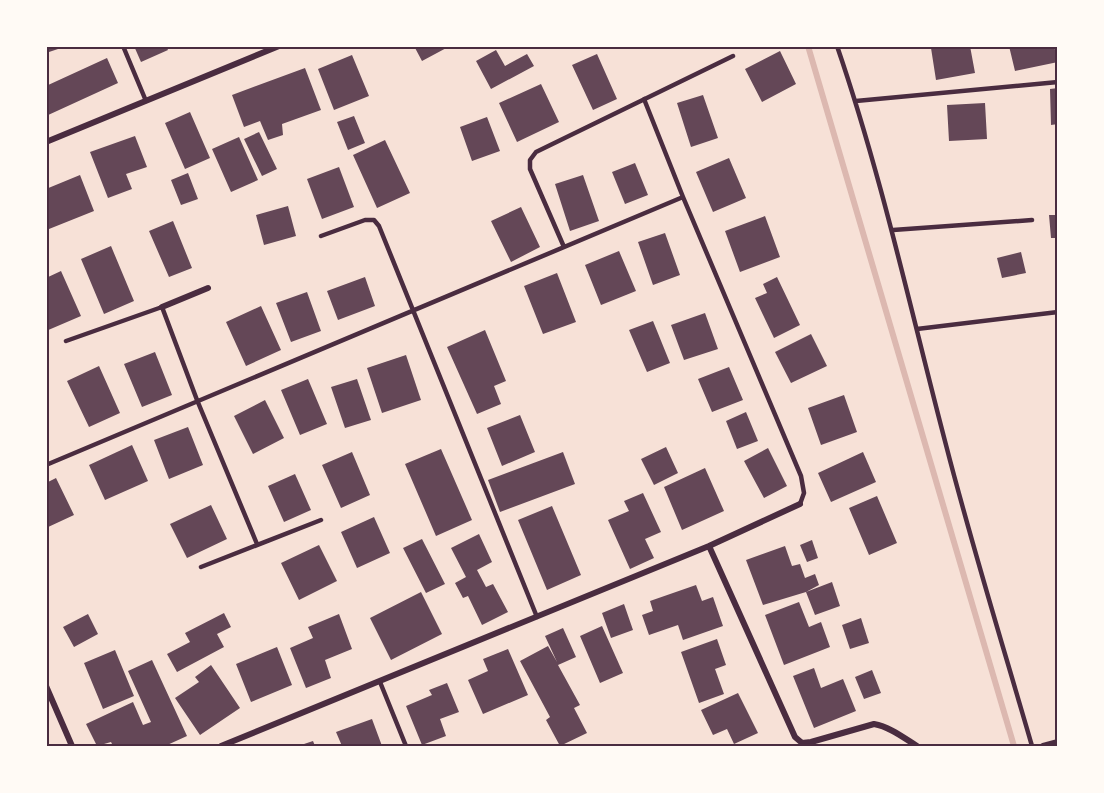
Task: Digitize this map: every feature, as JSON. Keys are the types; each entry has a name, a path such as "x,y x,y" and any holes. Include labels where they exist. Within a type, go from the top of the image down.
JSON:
{"street":[{"path":"46,142 279,46"},
{"path":"162,308 208,288"},
{"path":"221,747 709,546 800,504"},
{"path":"709,546 795,736 802,742 811,742 874,724 893,731 917,747"},
{"path":"46,686 72,747"},
{"path":"1045,746 1058,742"}],"lane":[{"path":"123,46 146,101"},
{"path":"837,46 856,101 893,230 946,447 1032,747"},
{"path":"564,247 530,169 531,160 536,152 734,56"},
{"path":"856,101 1058,82"},
{"path":"644,99 682,197 801,476 804,493 800,504"},
{"path":"46,465 682,197"},
{"path":"321,236 365,220 374,220 379,226 537,616"},
{"path":"893,230 1032,220"},
{"path":"66,341 162,308 197,400 257,544"},
{"path":"917,329 1058,312"},
{"path":"201,567 321,520"},
{"path":"380,682 406,747"}],"building":[{"path":"46,46 64,46 64,47 46,53"},
{"path":"134,46 166,46 168,50 141,62"},
{"path":"414,46 450,46 422,61"},
{"path":"970,46 975,73 936,80 931,48"},
{"path":"1009,46 1054,46 1058,62 1015,71"},
{"path":"496,50 505,66 527,54 534,66 491,89 476,61"},
{"path":"780,51 796,84 762,102 745,69"},
{"path":"597,54 617,99 593,110 572,65"},
{"path":"352,55 369,96 334,110 318,69"},
{"path":"107,58 118,83 46,116 46,86"},
{"path":"305,68 321,110 282,124 283,135 268,140 260,121 244,127 232,95"},
{"path":"541,84 559,122 517,142 499,103"},
{"path":"1058,88 1058,124 1051,125 1050,89"},
{"path":"703,95 718,138 691,147 677,103"},
{"path":"985,103 987,139 949,141 947,105"},
{"path":"190,112 210,158 185,169 165,123"},
{"path":"354,116 365,143 348,150 337,122"},
{"path":"487,117 500,151 472,161 460,127"},
{"path":"259,132 277,169 262,176 244,139"},
{"path":"135,136 147,167 126,174 132,189 108,198 90,152"},
{"path":"239,137 258,180 231,192 212,149"},
{"path":"385,140 410,193 377,208 353,155"},
{"path":"729,158 746,198 713,212 696,172"},
{"path":"635,163 648,195 625,204 612,172"},
{"path":"339,167 354,207 322,219 307,179"},
{"path":"188,173 198,199 181,205 171,180"},
{"path":"80,175 94,211 49,229 46,223 46,189"},
{"path":"583,175 599,221 570,231 555,184"},
{"path":"288,206 296,236 264,245 256,215"},
{"path":"521,207 540,247 511,262 491,221"},
{"path":"1049,215 1058,215 1058,238 1051,238"},
{"path":"765,216 780,257 740,272 725,231"},
{"path":"173,221 192,268 169,277 149,231"},
{"path":"665,233 680,275 653,285 638,242"},
{"path":"111,246 134,301 104,314 81,259"},
{"path":"619,251 636,291 601,305 585,265"},
{"path":"1021,252 1026,273 1002,278 997,258"},
{"path":"61,271 81,316 46,331 46,278"},
{"path":"557,273 576,322 543,334 524,286"},
{"path":"365,277 375,306 338,320 327,291"},
{"path":"777,277 800,325 774,338 755,298 767,293 763,284"},
{"path":"307,292 321,331 291,342 276,303"},
{"path":"261,306 281,350 246,366 226,322"},
{"path":"705,313 718,349 684,360 671,325"},
{"path":"653,321 670,363 647,372 629,330"},
{"path":"485,330 506,381 494,386 501,404 477,414 447,347"},
{"path":"811,334 827,366 791,383 775,352"},
{"path":"155,352 172,395 142,407 124,364"},
{"path":"406,355 421,400 382,413 367,368"},
{"path":"99,366 120,413 89,427 67,381"},
{"path":"729,367 743,400 712,412 698,379"},
{"path":"308,379 327,424 300,435 281,390"},
{"path":"357,379 371,420 345,428 331,387"},
{"path":"844,395 857,432 821,445 808,408"},
{"path":"265,400 284,438 253,454 234,416"},
{"path":"746,412 758,441 737,449 726,421"},
{"path":"520,415 535,452 502,466 487,428"},
{"path":"188,427 203,465 169,479 154,440"},
{"path":"132,445 148,481 105,500 89,465"},
{"path":"666,447 678,473 654,485 641,459"},
{"path":"768,448 787,486 764,498 744,461"},
{"path":"441,449 472,520 436,536 405,464"},
{"path":"352,452 370,495 341,508 322,465"},
{"path":"563,452 575,484 500,512 488,480"},
{"path":"863,452 876,482 831,502 818,473"},
{"path":"705,468 724,511 682,530 664,487"},
{"path":"295,474 311,510 284,522 268,486"},
{"path":"56,478 74,515 46,528 46,483"},
{"path":"643,493 661,532 645,539 654,558 630,569 608,520 629,511 624,501"},
{"path":"877,496 897,543 869,555 849,508"},
{"path":"211,505 227,539 187,558 170,524"},
{"path":"552,506 581,575 547,590 518,520"},
{"path":"374,517 390,553 357,568 341,532"},
{"path":"479,534 492,562 477,570 486,587 493,584 508,612 482,625 468,596 463,598 455,583 466,577 451,548"},
{"path":"422,539 445,584 426,593 403,548"},
{"path":"812,540 818,558 807,562 800,545"},
{"path":"319,545 337,581 299,600 281,563"},
{"path":"785,546 792,566 800,564 805,578 815,574 819,585 806,592 763,605 746,560"},
{"path":"832,582 840,606 815,615 806,592"},
{"path":"696,585 702,601 713,597 723,626 683,640 678,625 649,635 642,615 653,611 650,601"},
{"path":"421,592 442,634 391,660 370,618"},
{"path":"799,602 809,627 821,622 830,647 784,665 765,615"},
{"path":"624,604 633,630 611,638 602,613"},
{"path":"224,613 231,627 217,634 224,647 177,672 167,654 190,642 185,633"},
{"path":"88,614 98,634 74,647 63,627"},
{"path":"339,614 352,649 325,660 331,678 306,688 290,648 313,638 308,627"},
{"path":"861,618 869,643 850,649 842,625"},
{"path":"602,626 623,673 600,683 580,636"},
{"path":"563,628 576,657 558,665 580,705 574,708 587,733 560,746 546,720 550,717 520,661 548,646 557,662 545,636"},
{"path":"717,639 726,665 715,669 724,694 699,703 681,652"},
{"path":"277,647 292,685 251,702 236,664"},
{"path":"508,649 528,695 483,714 468,680 488,671 483,659"},
{"path":"115,650 134,696 103,709 84,663"},
{"path":"152,660 187,736 165,746 113,746 111,742 97,746 86,724 133,702 143,725 151,722 128,671"},
{"path":"211,665 240,708 200,735 175,698 199,682 195,677"},
{"path":"814,668 821,688 843,679 856,711 814,728 793,676"},
{"path":"872,670 881,693 864,699 855,677"},
{"path":"447,683 459,712 440,719 446,736 422,745 406,706 432,695 429,690"},
{"path":"738,693 758,733 734,744 727,729 713,735 701,710"},
{"path":"372,719 382,746 342,746 336,732"},
{"path":"313,741 315,746 298,746"}],"waterway":[{"path":"808,46 1014,746"}]}
